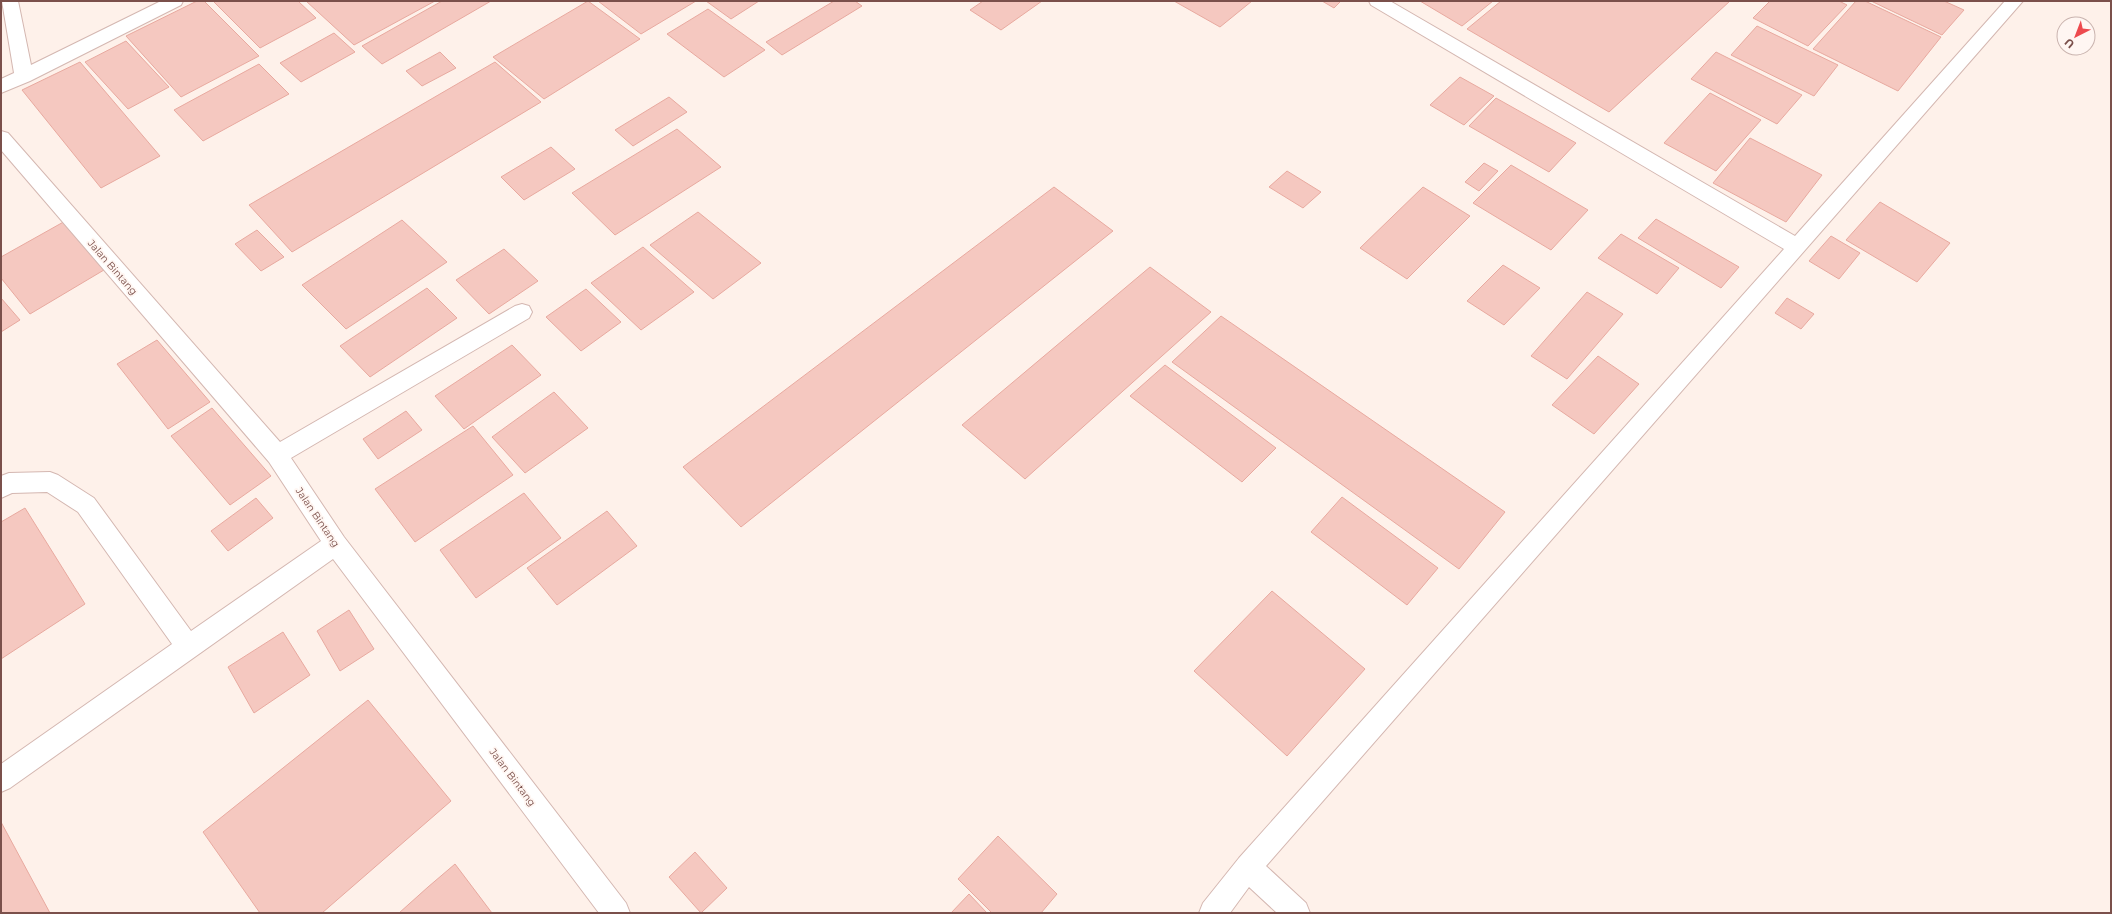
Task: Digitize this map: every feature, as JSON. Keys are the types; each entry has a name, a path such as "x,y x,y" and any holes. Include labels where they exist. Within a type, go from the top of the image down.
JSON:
{"street":[{"path":"10,1 24,77"},
{"path":"1,87 24,77 175,1"},
{"path":"1377,1 1797,248"},
{"path":"1213,913 1248,867 2015,1"},
{"name":"Jalan Bintang","path":"1,138 277,455 336,544 616,913"},
{"path":"277,455 522,312"},
{"path":"1,488 9,483 50,482 86,505 188,647"},
{"path":"1,780 336,544"},
{"path":"1248,867 1296,913"}],"building":[{"path":"197,1 204,1 259,56 181,97 126,36"},
{"path":"213,1 298,1 316,18 260,48"},
{"path":"306,1 435,1 354,45"},
{"path":"442,1 491,1 382,64 362,46"},
{"path":"588,1 640,39 544,99 493,57"},
{"path":"598,1 696,1 641,34"},
{"path":"706,1 759,1 731,19"},
{"path":"834,1 855,1 862,6 782,55 766,42"},
{"path":"983,1 1042,1 1001,30 970,10"},
{"path":"1174,1 1252,1 1220,27"},
{"path":"1322,1 1341,1 1334,8"},
{"path":"1420,1 1493,1 1462,26"},
{"path":"1501,1 1730,1 1609,112 1467,29"},
{"path":"1770,1 1839,1 1847,5 1808,46 1753,18"},
{"path":"1856,1 1865,1 1941,37 1898,91 1813,49"},
{"path":"1871,1 1944,1 1964,10 1942,35"},
{"path":"708,9 765,50 724,77 667,34"},
{"path":"1757,26 1838,65 1814,96 1731,55"},
{"path":"334,33 355,52 301,82 280,63"},
{"path":"126,41 169,87 128,109 85,62"},
{"path":"440,52 456,68 422,86 406,71"},
{"path":"1716,52 1802,95 1777,124 1691,79"},
{"path":"80,62 160,156 101,188 22,90"},
{"path":"495,62 541,102 292,252 249,205"},
{"path":"259,64 289,94 203,141 174,110"},
{"path":"1460,77 1494,96 1464,125 1430,105"},
{"path":"1710,93 1761,120 1716,171 1664,143"},
{"path":"669,97 687,112 633,146 615,130"},
{"path":"1496,98 1576,143 1549,172 1469,126"},
{"path":"677,129 721,167 615,235 572,193"},
{"path":"1750,138 1822,175 1786,222 1713,183"},
{"path":"551,147 575,169 524,200 501,177"},
{"path":"1484,163 1498,171 1479,191 1465,182"},
{"path":"1511,165 1588,210 1551,250 1473,203"},
{"path":"1287,171 1321,192 1303,208 1269,187"},
{"path":"1054,187 1113,231 741,527 683,467"},
{"path":"1423,187 1470,216 1407,279 1360,248"},
{"path":"1880,202 1950,243 1917,282 1846,240"},
{"path":"698,212 761,263 713,299 650,245"},
{"path":"1656,219 1739,267 1721,288 1638,238"},
{"path":"67,220 109,267 30,314 1,278 1,257"},
{"path":"402,220 447,262 346,329 302,285"},
{"path":"257,230 284,257 261,271 235,244"},
{"path":"1621,234 1679,268 1657,294 1598,258"},
{"path":"1831,236 1860,253 1839,279 1809,261"},
{"path":"643,247 694,292 641,330 591,283"},
{"path":"504,249 538,281 489,314 456,280"},
{"path":"1503,265 1540,288 1504,325 1467,301"},
{"path":"1150,267 1211,312 1025,479 962,425"},
{"path":"427,288 457,318 370,377 340,346"},
{"path":"586,289 621,322 581,351 546,317"},
{"path":"1587,292 1623,314 1567,379 1531,356"},
{"path":"1,298 20,320 1,332"},
{"path":"1787,298 1814,314 1801,329 1775,313"},
{"path":"1221,316 1505,512 1459,569 1172,362"},
{"path":"157,340 210,402 168,429 117,364"},
{"path":"512,345 541,375 464,429 435,396"},
{"path":"1598,356 1639,384 1594,434 1552,405"},
{"path":"1165,365 1276,448 1242,482 1130,396"},
{"path":"554,392 588,428 525,473 492,437"},
{"path":"212,408 271,476 230,505 171,436"},
{"path":"406,411 422,430 378,459 363,439"},
{"path":"473,426 513,475 415,542 375,489"},
{"path":"524,493 561,538 476,598 440,550"},
{"path":"1342,497 1438,568 1407,605 1311,532"},
{"path":"256,498 273,518 228,551 211,531"},
{"path":"25,508 85,604 1,659 1,522"},
{"path":"607,511 637,546 557,605 527,568"},
{"path":"1272,591 1365,669 1287,756 1194,671"},
{"path":"349,610 374,649 340,671 317,631"},
{"path":"283,632 310,675 254,713 228,667"},
{"path":"368,700 451,801 322,913 260,913 203,832"},
{"path":"1,822 50,913 1,913"},
{"path":"998,836 1057,894 1041,913 992,913 958,879"},
{"path":"695,852 727,888 701,913 669,877"},
{"path":"455,864 492,913 399,913 428,887"},
{"path":"969,894 987,913 951,913"}]}
